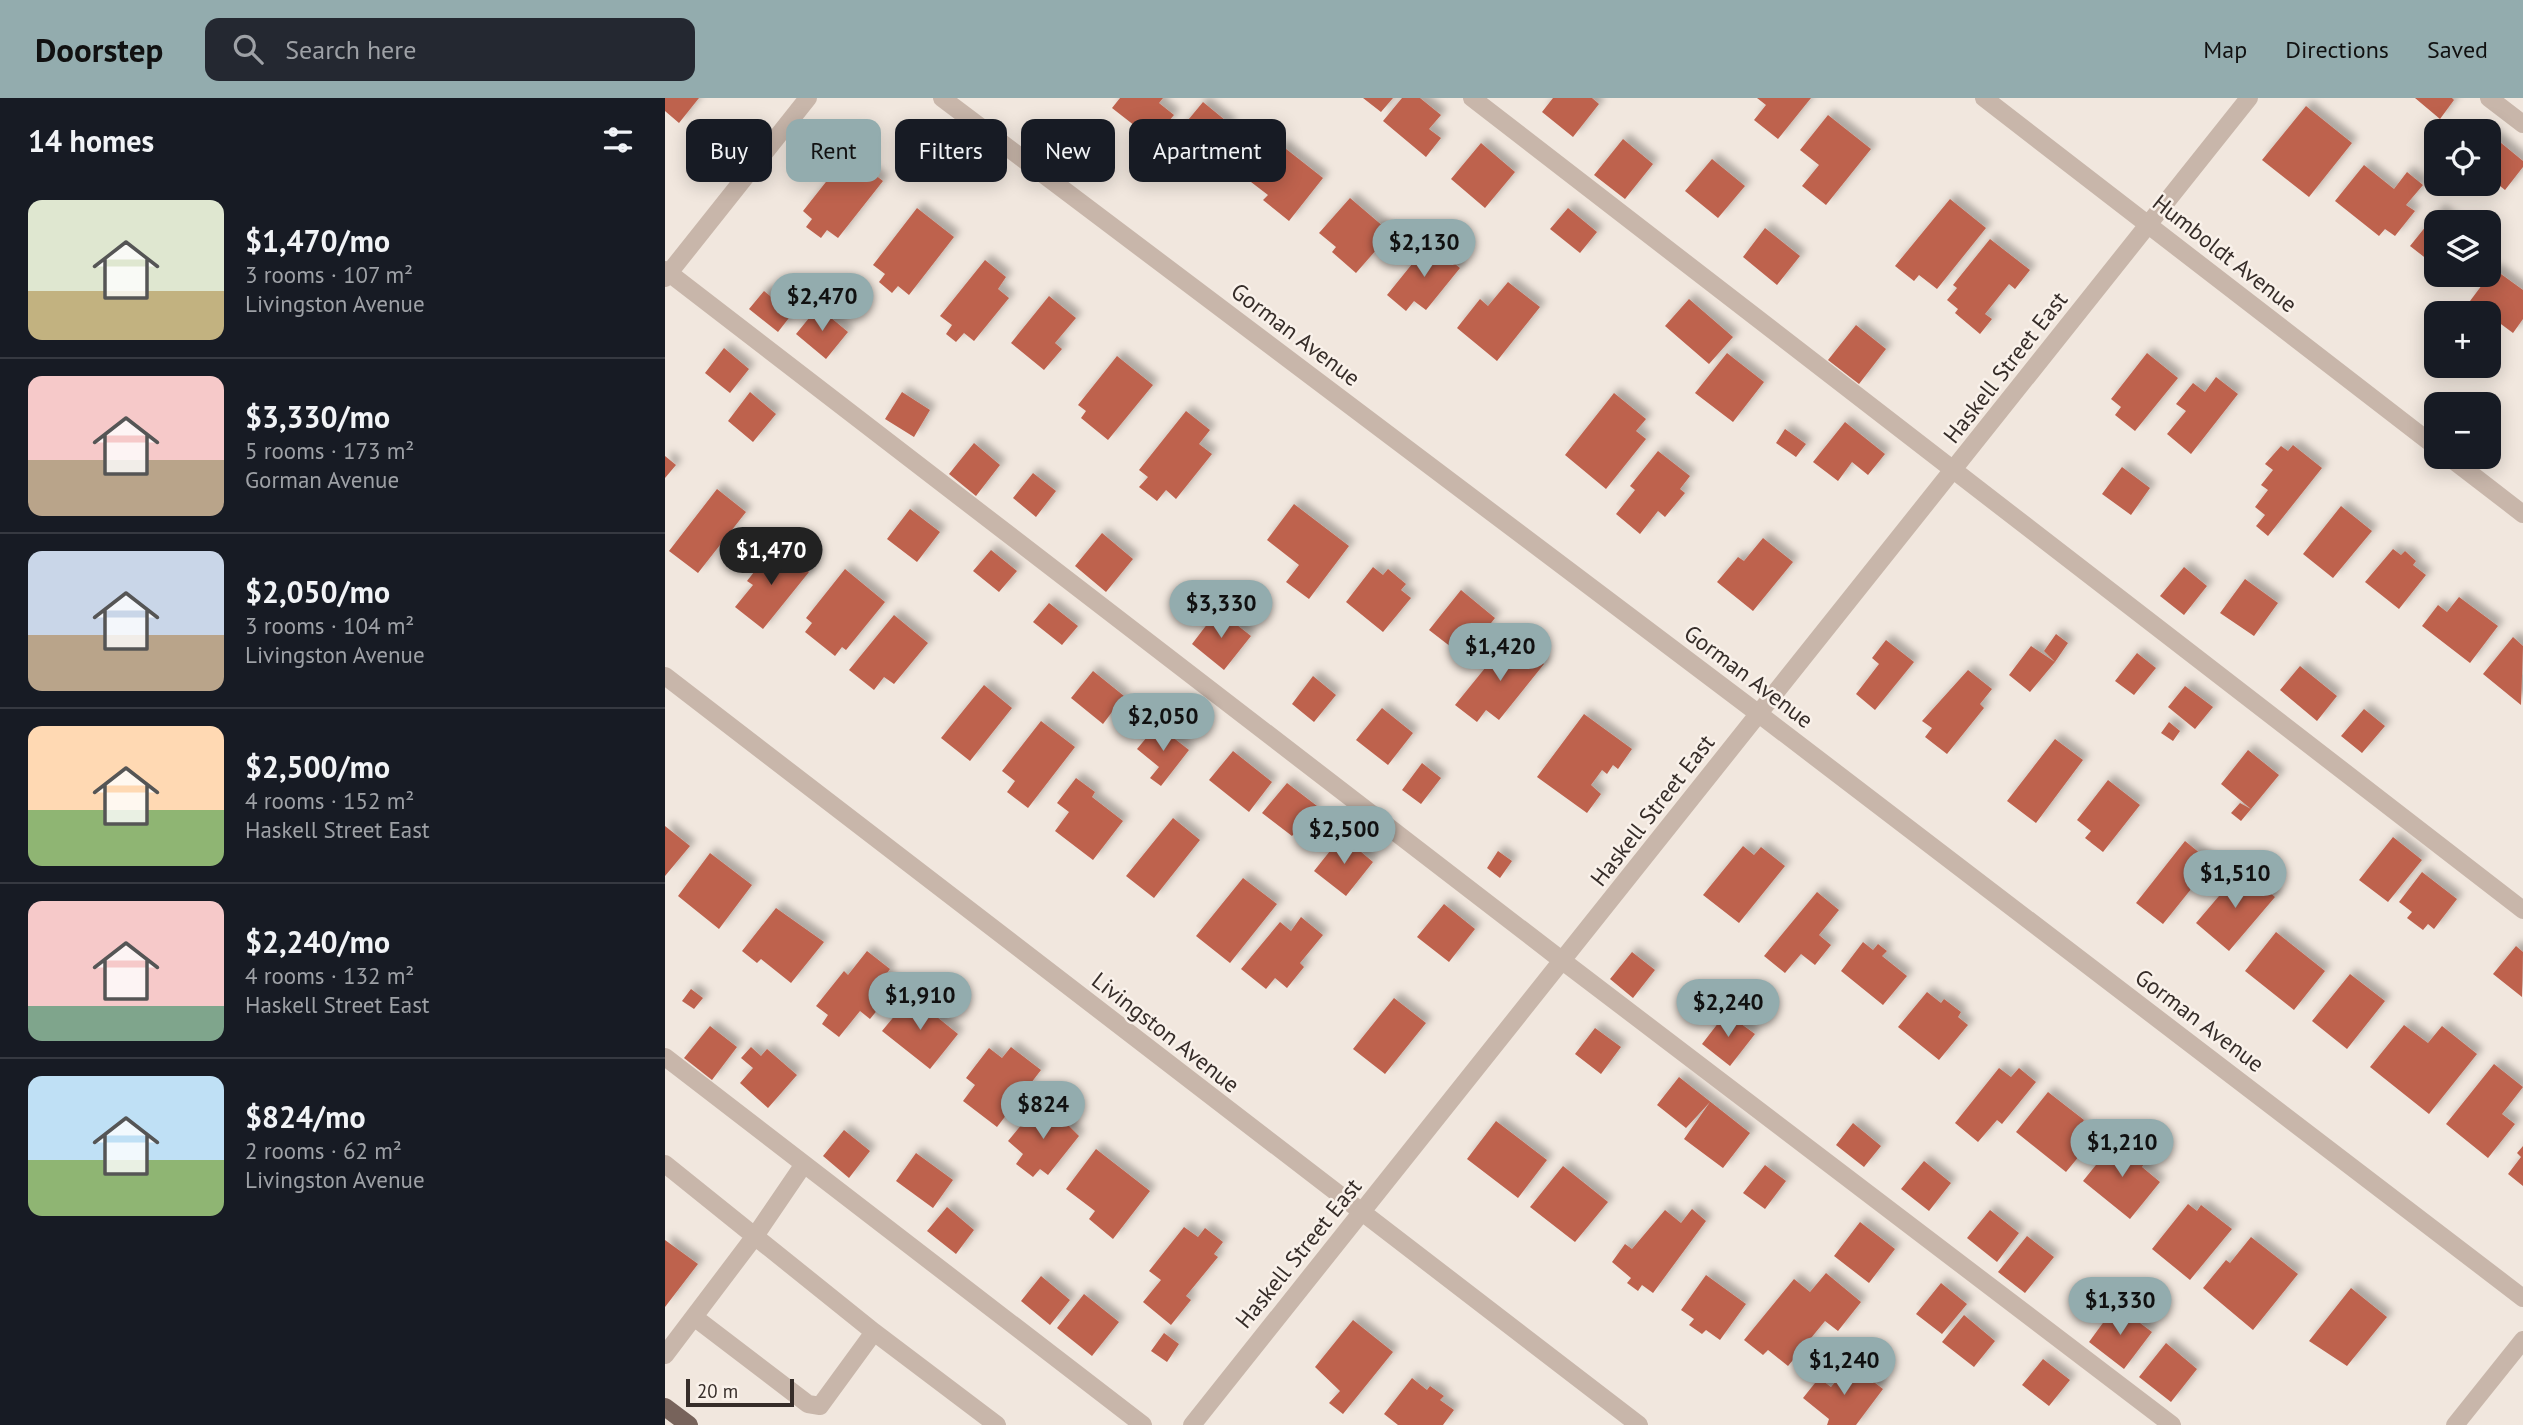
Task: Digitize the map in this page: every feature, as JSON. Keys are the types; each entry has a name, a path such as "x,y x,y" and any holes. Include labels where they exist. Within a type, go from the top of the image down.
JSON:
{"main road":[{"path":"665,1407 689,1425"}],"street":[{"path":"808,98 666,274 2172,1425"},
{"name":"Gorman Avenue","path":"942,98 1759,714 2523,1298"},
{"path":"1472,98 2523,910"},
{"name":"Humboldt Avenue","path":"1985,98 2424,438"},
{"name":"Haskell Street East","path":"1192,1425 1564,962 2249,98"},
{"path":"2489,98 2523,124"},
{"path":"2465,469 2523,514"},
{"name":"Livingston Avenue","path":"665,676 1361,1214 1639,1425"},
{"path":"665,1057 1143,1425"},
{"path":"665,1164 874,1332 997,1425"},
{"path":"665,1355 755,1237 804,1164"},
{"path":"694,1317 808,1404 820,1406 874,1332"},
{"path":"2455,1425 2523,1340"}],"building":[{"path":"665,98 699,98 679,123 665,111"},
{"path":"1120,98 1163,98 1159,103 1174,115 1171,119 1129,119 1129,121 1112,108"},
{"path":"1363,98 1393,98 1381,112"},
{"path":"1402,98 1420,98 1441,115 1429,129 1441,138 1426,157 1383,121"},
{"path":"1553,98 1592,98 1599,104 1573,137 1542,112"},
{"path":"1757,98 1811,98 1778,139 1754,120 1766,105"},
{"path":"2415,98 2452,98 2454,100 2440,119"},
{"path":"1203,102 1224,119 1189,119"},
{"path":"2306,106 2352,143 2309,197 2262,160"},
{"path":"1828,115 1871,149 1826,205 1802,186 1819,165 1800,150"},
{"path":"1623,139 1653,164 1625,199 1594,175"},
{"path":"1481,143 1515,172 1485,208 1451,179"},
{"path":"2501,143 2523,161 2523,167 2505,190 2501,187"},
{"path":"1286,149 1323,178 1289,221 1263,200 1268,195 1251,182 1286,182"},
{"path":"1712,159 1745,186 1718,218 1685,191"},
{"path":"2364,165 2394,189 2407,172 2423,185 2406,205 2415,211 2395,236 2385,229 2379,236 2335,201"},
{"path":"883,181 838,238 827,230 821,238 806,227 812,219 803,211 826,182"},
{"path":"1350,198 1391,233 1356,273 1332,252 1336,247 1319,233"},
{"path":"1950,199 1986,228 1937,289 1919,275 1914,281 1895,266"},
{"path":"917,208 954,237 909,295 898,286 892,293 879,282 885,274 873,265"},
{"path":"1568,208 1597,232 1580,253 1550,229"},
{"path":"1765,228 1800,256 1777,285 1743,257"},
{"path":"2424,229 2424,257 2410,246"},
{"path":"1990,239 2030,270 2015,289 2009,284 1985,314 1992,319 1980,334 1955,313 1958,309 1947,300 1957,288 1953,285"},
{"path":"1429,243 1460,268 1426,310 1414,301 1406,311 1387,295"},
{"path":"985,260 1006,277 998,289 1009,298 974,341 964,333 956,342 946,334 952,325 940,316"},
{"path":"2501,274 2523,290 2523,319 2513,333 2501,324 2501,301 2470,301 2480,287 2501,287"},
{"path":"1508,282 1540,307 1497,361 1457,328 1480,299 1488,306"},
{"path":"764,291 792,314 778,332 749,309"},
{"path":"1049,296 1076,318 1055,343 1062,349 1044,370 1011,343"},
{"path":"1689,299 1733,337 1709,364 1665,326"},
{"path":"818,307 848,332 826,359 796,334"},
{"path":"1856,325 1886,349 1859,384 1828,360"},
{"path":"724,348 749,369 730,393 705,373"},
{"path":"1727,353 1764,382 1733,422 1695,393"},
{"path":"2147,353 2178,378 2135,431 2115,415 2121,407 2111,399"},
{"path":"1117,356 1153,385 1108,440 1081,418 1086,411 1078,405"},
{"path":"2216,377 2238,394 2191,454 2167,434 2186,411 2176,404 2193,383 2205,392"},
{"path":"750,392 776,414 753,442 728,421"},
{"path":"902,392 930,410 914,437 885,419"},
{"path":"1614,393 1646,419 1636,431 1646,439 1606,489 1565,455"},
{"path":"1186,411 1210,430 1199,444 1212,454 1176,499 1166,490 1157,501 1139,487 1148,477 1139,470"},
{"path":"1845,422 1885,454 1868,475 1852,462 1838,481 1813,462"},
{"path":"1785,429 1806,444 1796,457 1776,443"},
{"path":"974,443 1000,465 976,496 949,474"},
{"path":"2293,445 2322,468 2268,536 2256,526 2265,515 2255,507 2268,490 2261,485 2273,470 2265,464 2281,446 2288,451"},
{"path":"1658,451 1690,476 1680,489 1685,493 1665,517 1658,511 1640,534 1616,514 1635,490 1630,486"},
{"path":"665,456 676,465 665,478"},
{"path":"2122,467 2150,488 2131,515 2102,494"},
{"path":"1033,473 1056,491 1036,517 1013,498"},
{"path":"717,489 746,512 698,573 669,551"},
{"path":"1294,504 1349,546 1309,599 1286,582 1299,565 1267,540"},
{"path":"2341,506 2372,531 2333,578 2303,554"},
{"path":"910,509 940,532 917,562 887,539"},
{"path":"1102,533 1133,559 1106,592 1075,566"},
{"path":"1763,538 1793,562 1753,611 1717,582 1738,557 1744,561"},
{"path":"775,545 809,572 763,629 735,607 753,585 747,581"},
{"path":"2393,549 2401,555 2405,551 2416,561 2413,565 2426,575 2399,609 2365,582"},
{"path":"991,550 1017,571 999,592 973,571"},
{"path":"1373,567 1383,575 1388,569 1406,584 1401,590 1411,598 1383,632 1346,602"},
{"path":"2184,567 2207,586 2184,615 2160,596"},
{"path":"845,569 885,602 846,650 842,647 835,656 805,632 812,623 806,618"},
{"path":"2245,579 2278,603 2254,636 2220,613"},
{"path":"1461,590 1495,618 1464,657 1429,630"},
{"path":"2459,597 2498,626 2470,663 2422,626 2438,605 2447,612"},
{"path":"1049,603 1078,626 1062,645 1033,622"},
{"path":"1218,610 1251,636 1224,670 1192,644"},
{"path":"894,615 928,643 894,684 884,677 874,690 849,670"},
{"path":"2056,634 2068,643 2055,662 2044,651"},
{"path":"2513,637 2523,646 2521,705 2483,674"},
{"path":"1886,640 1914,662 1875,710 1856,694 1879,664 1872,658"},
{"path":"1507,641 1521,653 1525,649 1544,664 1499,720 1486,710 1477,722 1455,705"},
{"path":"2031,646 2055,662 2030,692 2009,675"},
{"path":"2137,653 2156,668 2134,695 2115,681"},
{"path":"2300,666 2337,696 2317,721 2280,690"},
{"path":"1968,670 1992,689 1980,704 1984,708 1947,754 1925,737 1932,728 1922,721"},
{"path":"1093,671 1124,696 1103,724 1071,698"},
{"path":"1313,676 1336,695 1314,722 1292,704"},
{"path":"984,685 1012,708 970,761 941,738"},
{"path":"2185,686 2213,707 2195,729 2168,707"},
{"path":"1382,708 1413,733 1388,765 1356,740"},
{"path":"2364,709 2385,726 2362,753 2341,736"},
{"path":"1584,714 1632,749 1618,769 1613,765 1607,774 1602,770 1591,785 1601,794 1587,813 1537,777"},
{"path":"1041,721 1075,747 1028,808 1007,792 1015,781 1002,771"},
{"path":"2169,722 2180,731 2173,741 2161,733"},
{"path":"1157,725 1189,750 1161,786 1150,778 1159,767 1137,749"},
{"path":"2055,739 2083,760 2036,823 2007,801"},
{"path":"2248,750 2279,775 2251,809 2221,784"},
{"path":"1233,751 1272,782 1249,812 1209,780"},
{"path":"1422,763 1441,778 1421,804 1402,790"},
{"path":"1076,778 1095,792 1092,797 1123,821 1093,860 1055,831 1069,812 1057,803"},
{"path":"2108,780 2140,805 2103,852 2085,838 2091,831 2077,820"},
{"path":"1287,783 1317,806 1292,836 1262,813"},
{"path":"2240,803 2251,809 2241,821 2231,813"},
{"path":"1173,818 1200,840 1154,898 1126,876"},
{"path":"665,826 690,846 665,876"},
{"path":"1342,836 1373,862 1346,896 1314,871"},
{"path":"2393,837 2422,860 2388,902 2359,880"},
{"path":"2185,841 2212,863 2163,924 2136,903"},
{"path":"1743,846 1754,855 1761,847 1785,866 1739,923 1703,895"},
{"path":"1498,851 1512,861 1500,878 1487,868"},
{"path":"710,853 752,885 719,929 678,896"},
{"path":"2242,869 2275,897 2229,951 2196,923"},
{"path":"2422,872 2457,899 2434,929 2428,924 2423,930 2407,918 2412,912 2399,902"},
{"path":"1243,878 1277,904 1230,963 1196,936"},
{"path":"1817,892 1839,910 1819,935 1831,945 1815,965 1801,954 1785,973 1764,956"},
{"path":"1444,904 1475,929 1449,962 1417,937"},
{"path":"776,908 824,942 791,983 761,959 757,963 742,951"},
{"path":"1301,917 1323,935 1300,963 1304,967 1287,988 1275,978 1266,989 1241,969 1280,922 1291,931"},
{"path":"2276,932 2325,971 2294,1010 2245,971"},
{"path":"1863,942 1873,950 1878,944 1887,951 1882,956 1907,976 1883,1005 1841,971"},
{"path":"2516,946 2523,952 2522,997 2493,974"},
{"path":"867,951 890,969 885,976 897,986 870,1019 860,1011 839,1037 822,1024 828,1015 816,1006 844,971 848,975"},
{"path":"1632,952 1655,970 1633,998 1610,979"},
{"path":"2350,974 2385,1001 2347,1049 2312,1021"},
{"path":"691,989 703,998 694,1009 682,1001"},
{"path":"1927,992 1941,1003 1944,999 1961,1012 1958,1017 1968,1025 1939,1060 1898,1027"},
{"path":"911,996 958,1034 930,1069 882,1031"},
{"path":"1394,998 1426,1023 1385,1074 1353,1049"},
{"path":"1726,1013 1755,1034 1730,1066 1702,1044"},
{"path":"2404,1025 2428,1043 2442,1026 2477,1054 2429,1114 2370,1067"},
{"path":"710,1026 737,1047 712,1080 684,1058"},
{"path":"1595,1028 1621,1047 1601,1074 1575,1054"},
{"path":"751,1047 761,1056 767,1049 797,1075 768,1108 740,1083 753,1068 741,1058"},
{"path":"1011,1047 1041,1070 997,1127 963,1101 975,1085 966,1078 989,1048 1002,1058"},
{"path":"2494,1064 2523,1087 2502,1114 2515,1124 2488,1158 2446,1124"},
{"path":"1999,1068 2011,1077 2019,1068 2036,1082 2002,1124 1997,1120 1978,1142 1955,1123"},
{"path":"1679,1077 1750,1133 1723,1168 1684,1139 1710,1102 1686,1128 1657,1105"},
{"path":"2048,1092 2084,1120 2079,1127 2094,1138 2066,1172 2016,1132"},
{"path":"1037,1106 1047,1114 1052,1109 1079,1136 1048,1175 1040,1169 1033,1177 1016,1164 1023,1154 1008,1141"},
{"path":"1496,1121 1547,1160 1518,1198 1467,1159"},
{"path":"1853,1123 1881,1146 1864,1167 1836,1145"},
{"path":"844,1130 870,1151 849,1178 823,1156"},
{"path":"2117,1139 2145,1162 2142,1167 2160,1182 2130,1219 2083,1181"},
{"path":"2523,1146 2523,1186 2508,1174 2521,1157 2517,1153"},
{"path":"1096,1149 1150,1191 1113,1239 1089,1219 1095,1211 1066,1189"},
{"path":"916,1153 953,1180 933,1208 896,1181"},
{"path":"1924,1161 1951,1183 1929,1211 1901,1189"},
{"path":"1765,1165 1786,1181 1765,1209 1743,1193"},
{"path":"1563,1166 1608,1202 1575,1242 1530,1207"},
{"path":"2188,1204 2197,1211 2201,1205 2232,1229 2190,1280 2152,1249"},
{"path":"947,1207 974,1230 956,1254 927,1231"},
{"path":"1692,1209 1706,1221 1653,1293 1642,1285 1638,1291 1627,1283 1631,1278 1612,1262 1625,1244 1632,1249 1665,1210 1681,1223"},
{"path":"1990,1210 2019,1233 1997,1262 1967,1238"},
{"path":"1860,1222 1895,1249 1869,1283 1834,1256"},
{"path":"1184,1227 1198,1237 1205,1228 1223,1242 1214,1254 1218,1257 1186,1296 1191,1300 1171,1325 1143,1302 1161,1280 1149,1271"},
{"path":"2027,1236 2054,1257 2025,1293 1998,1272"},
{"path":"2251,1237 2298,1274 2253,1330 2203,1288 2226,1260 2230,1263"},
{"path":"665,1240 698,1264 665,1307"},
{"path":"1826,1273 1861,1302 1838,1331 1825,1321 1788,1366 1768,1350 1763,1355 1744,1340 1794,1279 1810,1292"},
{"path":"1706,1275 1746,1304 1720,1340 1706,1330 1702,1334 1689,1325 1694,1319 1681,1310"},
{"path":"1041,1276 1070,1300 1050,1325 1021,1301"},
{"path":"1941,1283 1967,1304 1942,1334 1916,1314"},
{"path":"2351,1288 2387,1317 2347,1366 2309,1341"},
{"path":"1084,1294 1119,1322 1092,1356 1057,1328"},
{"path":"2116,1305 2152,1332 2124,1369 2089,1342"},
{"path":"1964,1315 1995,1341 1974,1367 1942,1342"},
{"path":"1353,1320 1393,1352 1343,1414 1329,1403 1340,1391 1315,1367"},
{"path":"1164,1333 1179,1344 1167,1362 1151,1351"},
{"path":"2166,1343 2197,1369 2171,1402 2139,1377"},
{"path":"2043,1359 2070,1380 2049,1406 2022,1385"},
{"path":"1850,1364 1883,1389 1856,1425 1827,1425 1829,1419 1803,1398 1819,1378 1831,1387"},
{"path":"1412,1378 1427,1390 1430,1386 1444,1396 1440,1400 1454,1410 1443,1425 1398,1425 1384,1414"}]}
